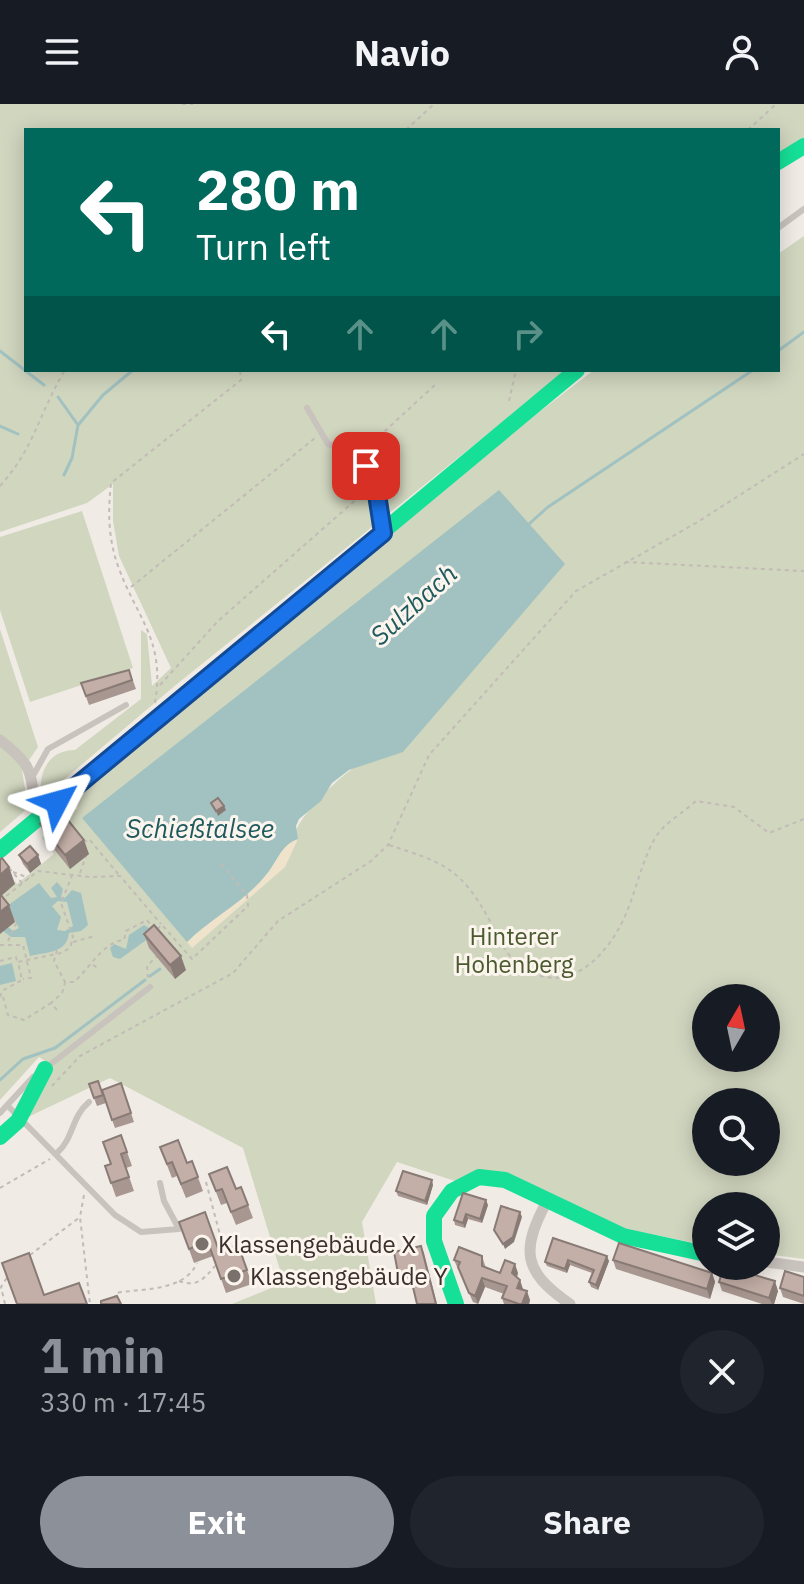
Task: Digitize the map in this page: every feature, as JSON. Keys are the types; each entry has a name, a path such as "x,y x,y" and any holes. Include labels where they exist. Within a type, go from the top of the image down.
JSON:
{"street":[{"path":"780,161 804,146"},
{"path":"3,858 41,815 151,727 575,372"},
{"path":"0,740 20,756 34,774 41,815"},
{"path":"0,1137 14,1111 45,1069"},
{"path":"456,1304 434,1241 434,1216 452,1191 479,1177 505,1180 623,1236 692,1251"},
{"path":"547,1201 534,1226 528,1251 540,1280 570,1304"},
{"path":"780,1264 804,1267"}],"lane":[{"path":"780,227 804,209"},
{"path":"307,408 328,444 353,451 358,456 374,484 383,533"},
{"path":"34,774 48,749 126,705"},
{"path":"45,1069 150,987"},
{"path":"57,1153 67,1144 76,1113 89,1102"},
{"path":"0,1113 14,1111 115,1215 141,1232 179,1229 164,1201 160,1183"}],"path":[{"path":"182,104 193,104"},
{"path":"408,128 434,104"},
{"path":"750,128 776,104"},
{"path":"0,486 33,442 48,398 64,372"},
{"path":"151,727 157,662 151,631 111,543 111,483 241,380 240,372"},
{"path":"509,401 516,372"},
{"path":"358,456 436,384"},
{"path":"130,588 322,433"},
{"path":"52,1087 80,1056 233,973 278,921 371,861 388,845 429,755 576,591 696,523 804,454"},
{"path":"157,687 218,621 374,484"},
{"path":"624,562 804,571"},
{"path":"388,845 435,860 458,874 481,904 510,959 539,978 571,977 595,960 620,928 657,834 696,801 734,807 769,833 804,819"},
{"path":"82,844 89,839 192,959 248,906 247,895 220,863"},
{"path":"79,874 86,856"},
{"path":"3,858 22,883"},
{"path":"0,901 38,871 120,876"},
{"path":"12,872 29,878"},
{"path":"72,942 72,933 61,903 73,873"},
{"path":"7,942 17,922 8,911"},
{"path":"65,982 74,982 93,965 104,949 116,940 124,940 126,931 142,921 147,920 155,931 162,925"},
{"path":"18,962 65,951 72,942 95,936"},
{"path":"167,947 175,939"},
{"path":"0,945 21,943 27,960 31,978 2,991 8,1015 24,1020 51,1003 64,990 65,982 54,961 56,952"},
{"path":"0,961 16,957 22,980"},
{"path":"150,987 147,966 156,957"},
{"path":"93,965 98,968"},
{"path":"51,1003 57,1010"},
{"path":"0,1188 42,1166 57,1153"},
{"path":"206,1182 224,1251"},
{"path":"88,1186 82,1199 80,1217 90,1304"},
{"path":"27,1258 80,1217"},
{"path":"106,1304 115,1300 116,1293 158,1289 179,1281 197,1265 193,1255"},
{"path":"179,1281 200,1283 219,1262"},
{"path":"3,1303 1,1287 16,1268"}],"green space":[{"path":"0,104 804,104 804,138 780,153 780,128 24,128 24,372 565,372 177,684 48,793 41,793 41,785 48,763 59,753 75,750 141,699 141,630 147,634 152,686 171,668 119,556 113,521 113,484 87,503 0,532"},
{"name":"Hinterer Hohenberg","path":"804,236 804,1259 780,1256 780,1192 692,1192 692,1242 624,1229 506,1174 455,1181 397,1162 362,1222 376,1304 232,1304 284,1283 243,1148 110,1078 28,1117 18,1115 51,1065 39,1057 0,1100 0,873 4,869 17,884 54,854 42,838 78,808 74,792 508,436 591,372 780,372 780,253","holes":["356,767 341,778 303,818 296,833 82,818","149,948 186,969 175,979"]},
{"path":"82,511 133,668 30,702 0,610 0,537"},
{"path":"0,629 38,747 22,770 28,808 0,832"}],"sand":[{"path":"298,839 285,867 192,948 187,942 256,886 283,850"}],"water":[{"name":"Schießtalsee","path":"499,490 565,564 403,752 349,770 332,783 321,801 299,819 296,826 298,839 283,850 256,886 187,942 82,818"},
{"path":"57,882 63,889 61,897 65,898 72,890 81,893 88,925 81,931 69,933 60,948 30,956 25,937 11,937 3,931 8,927 13,931 19,928 7,906 39,883 51,898 57,897 51,888","holes":["58,901 67,902 73,926 65,931 57,930 61,917 52,906"]},
{"path":"144,925 151,929 149,938 120,959 113,957 110,948 114,944 126,949 129,935"},
{"path":"12,963 16,981 0,985 0,966"}],"building":[{"path":"129,670 132,680 86,696 81,683"},
{"path":"218,798 224,806 216,811 211,803"},
{"path":"59,809 84,840 65,855 40,824"},
{"path":"30,846 38,855 27,864 19,855"},
{"path":"2,858 9,867 0,875 0,860"},
{"path":"0,894 9,905 0,912"},
{"path":"154,925 181,956 170,965 144,934"},
{"path":"98,1081 103,1095 94,1098 89,1084"},
{"path":"121,1083 131,1113 112,1120 102,1090"},
{"path":"121,1135 127,1152 121,1154 129,1177 111,1183 105,1166 111,1164 103,1142"},
{"path":"178,1140 187,1163 192,1161 198,1177 181,1184 172,1162 167,1164 160,1147"},
{"path":"227,1167 236,1189 241,1187 248,1205 231,1212 222,1189 216,1191 209,1174"},
{"path":"403,1171 432,1180 425,1201 396,1191"},
{"path":"463,1193 486,1200 480,1219 466,1214 463,1223 454,1220"},
{"path":"501,1206 520,1212 513,1237 503,1244 494,1230"},
{"path":"205,1212 219,1251 238,1245 247,1270 221,1279 208,1242 189,1249 179,1222"},
{"path":"553,1238 607,1256 596,1285 589,1282 594,1270 568,1260 565,1269 545,1262"},
{"path":"619,1243 692,1267 692,1280 710,1280 707,1289 613,1260"},
{"path":"421,1246 436,1304 417,1304 409,1270 398,1273 394,1252"},
{"path":"459,1247 482,1256 482,1266 500,1273 505,1260 515,1264 512,1273 520,1280 517,1288 527,1291 522,1304 502,1298 507,1286 482,1278 475,1296 469,1293 458,1267 460,1262 454,1260"},
{"path":"29,1253 44,1295 79,1283 87,1304 17,1304 2,1263"},
{"path":"785,1271 804,1277 804,1296 780,1288"},
{"path":"720,1280 775,1281 769,1298"},
{"path":"117,1296 121,1304 101,1304 101,1301"}],"waterway":[{"name":"Sulzbach","path":"780,350 804,332"},
{"path":"0,351 24,370"},
{"path":"27,372 44,385"},
{"path":"79,424 103,395 131,372"},
{"name":"Sulzbach","path":"529,524 548,507 750,372"},
{"path":"58,397 78,425 72,458 64,475"},
{"path":"0,426 18,434"},
{"name":"Sulzbach","path":"150,976 160,969"},
{"name":"Sulzbach","path":"0,1080 23,1059 55,1048 145,980"}],"traffic: fast":[{"path":"780,161 804,146"},
{"path":"0,850 575,372"},
{"path":"0,1137 18,1121 45,1069"},
{"path":"456,1304 434,1241 434,1216 452,1191 479,1177 505,1180 623,1236 692,1251"}],"place":[{"name":"Klassengebäude X","path":"202,1244"},
{"name":"Klassengebäude Y","path":"234,1276"}],"route":[{"path":"57,802 383,533 376,488 366,466"}]}
